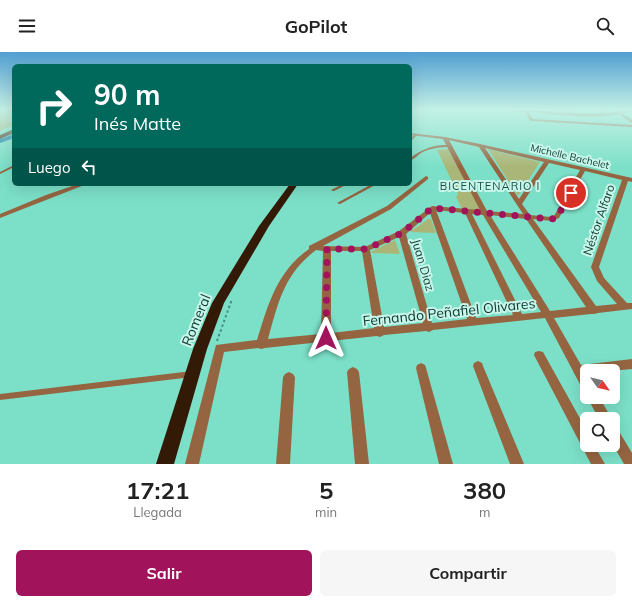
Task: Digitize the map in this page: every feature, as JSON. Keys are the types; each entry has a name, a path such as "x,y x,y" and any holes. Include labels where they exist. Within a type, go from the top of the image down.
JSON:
{"highway":[{"name":"Romeral","path":"283,200 287,186"},
{"name":"Romeral","path":"165,464 200,350 218,303 264,226 293,186"}],"main road":[{"path":"0,136 12,132"}],"street":[{"name":"Michelle Bachelet","path":"413,134 446,138 480,145 629,179"},
{"path":"446,138 485,213 548,316 580,374"},
{"path":"480,145 594,311"},
{"path":"519,203 548,160"},
{"path":"312,248 366,249 402,233 432,208 552,219 557,217 584,168"},
{"path":"261,345 276,298 283,282 298,261 312,248 400,200 426,178"},
{"name":"Néstor Alfaro","path":"629,179 595,267 600,279 629,307"},
{"path":"0,216 48,196 78,186"},
{"path":"432,208 473,323"},
{"path":"467,211 519,318"},
{"name":"Juan Diaz","path":"402,233 429,328"},
{"path":"326,338 327,249"},
{"path":"366,249 380,333"},
{"name":"Fernando Peñafiel Olivares","path":"218,346 261,345 629,307"},
{"path":"192,464 218,346"},
{"path":"539,355 580,432"},
{"path":"578,370 632,364"},
{"path":"478,366 517,464"},
{"path":"421,368 446,464"},
{"path":"353,372 362,464"},
{"path":"283,464 289,377"},
{"path":"620,444 631,464"},
{"path":"591,452 598,464"}],"lane":[{"path":"412,158 421,151 430,147 450,146"},
{"path":"0,173 12,167"},
{"path":"333,190 342,186"},
{"path":"339,203 371,186"},
{"path":"0,397 193,374"}],"path":[{"path":"218,346 235,293"}],"green space":[{"path":"448,149 482,211 462,209 456,197 458,194 437,150"},
{"path":"488,149 540,162 518,196"},
{"path":"428,219 431,219 436,233 410,232"},
{"path":"395,240 400,254 372,253 372,251"}],"waterway":[{"path":"0,141 12,137"}],"district":[{"name":"BICENTENARIO I","path":"490,186"}],"route":[{"path":"326,338 327,249 366,249 402,233 432,208 552,219 557,217 571,193"}]}
